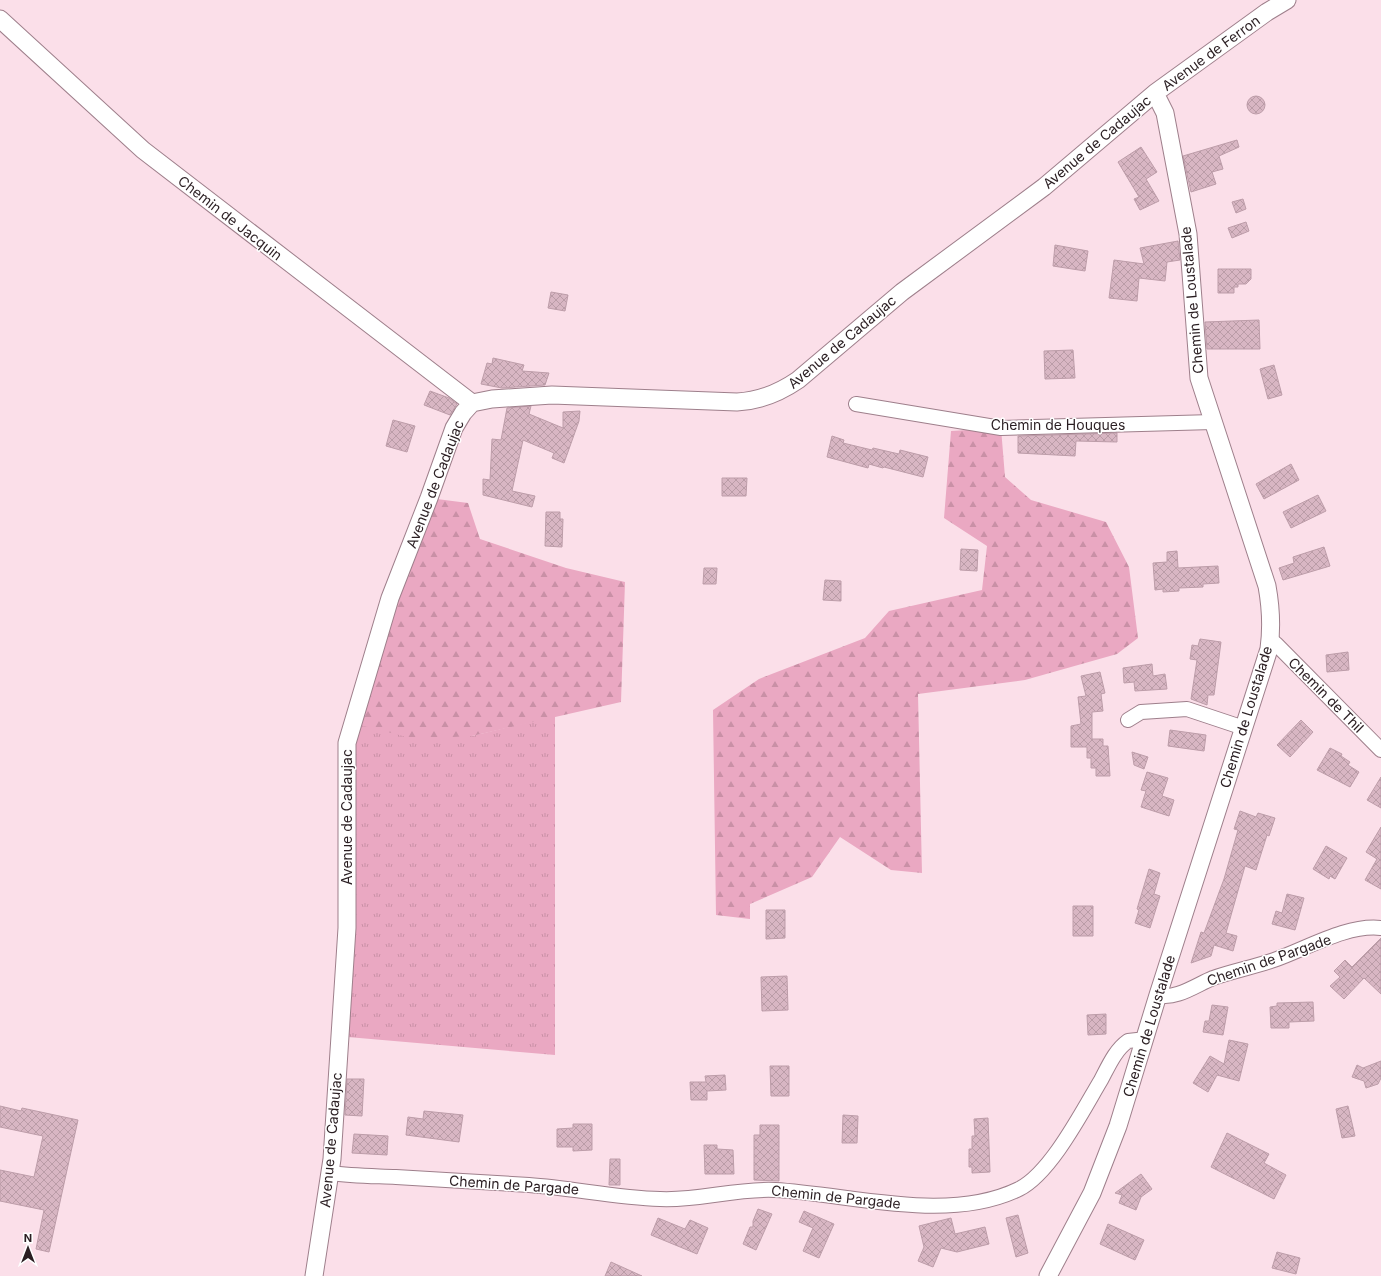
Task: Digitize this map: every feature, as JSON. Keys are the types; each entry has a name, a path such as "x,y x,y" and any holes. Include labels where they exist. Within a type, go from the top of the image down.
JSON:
{"street":[{"name":"Avenue de Ferron","path":"1155,93 1267,12 1287,0"},
{"name":"Chemin de Jacquin","path":"0,19 143,150 472,403"},
{"name":"Avenue de Cadaujac","path":"314,1276 330,1173 347,928 347,742 390,598 429,498 454,428 462,413 472,403 492,399 552,395 737,402 759,399 786,388 798,380 902,292 1044,187 1155,93"},
{"name":"Chemin de Loustalade","path":"1048,1276 1092,1193 1118,1126 1158,995 1244,728 1270,640 1272,619 1267,586 1199,378 1196,360 1188,234 1165,113 1155,93"},
{"name":"Chemin de Houques","path":"856,404 1001,428 1213,422"},
{"name":"Chemin de Thil","path":"1270,640 1276,644 1381,750"},
{"path":"1128,720 1141,712 1187,709 1244,728"},
{"name":"Chemin de Pargade","path":"1158,995 1172,996 1212,979 1273,960 1345,933 1361,929 1381,928"},
{"name":"Chemin de Pargade","path":"330,1173 531,1185 661,1199 686,1199 746,1190 773,1189 820,1193 886,1203 965,1204 1005,1194 1021,1188 1033,1179 1070,1133 1120,1049 1128,1040 1144,1042"}],"green space":[{"path":"1001,428 1005,477 1031,500 1106,522 1129,567 1138,638 1117,654 1025,680 918,694 922,873 891,870 840,837 812,877 750,904 750,919 716,915 713,710 759,679 865,638 889,611 982,590 987,546 944,518 951,431"},
{"path":"429,498 468,503 480,539 566,568 625,582 621,702 472,736 415,739 356,724"},
{"path":"555,716 555,1055 336,1036 356,724 472,736"}],"building":[{"path":"1252,96 1260,96 1265,101 1263,112 1260,114 1252,114 1247,109 1247,101"},
{"path":"1237,140 1239,147 1219,156 1223,169 1212,172 1216,184 1191,192 1183,156"},
{"path":"1141,147 1157,172 1146,179 1159,201 1140,210 1134,199 1139,197 1118,162"},
{"path":"1243,199 1246,209 1236,213 1232,202"},
{"path":"1246,222 1249,231 1232,238 1228,228"},
{"path":"1178,241 1180,260 1167,262 1165,281 1139,278 1137,301 1109,298 1114,260 1144,264 1140,248"},
{"path":"1055,245 1088,251 1085,271 1053,266"},
{"path":"1218,269 1251,269 1251,279 1246,284 1238,284 1238,287 1234,287 1234,293 1218,293"},
{"path":"551,292 568,295 565,311 548,308"},
{"path":"1259,320 1260,349 1207,349 1205,322"},
{"path":"1073,350 1075,378 1045,379 1044,351"},
{"path":"493,358 524,365 522,371 549,373 545,385 502,388 481,384 487,363 492,364"},
{"path":"1274,365 1282,395 1268,399 1260,369"},
{"path":"430,391 449,398 457,404 450,415 424,405"},
{"path":"531,406 529,414 563,428 563,412 580,411 579,421 564,463 552,458 554,453 523,440 512,491 535,496 532,507 483,495 483,479 490,480 492,439 501,440 507,408"},
{"path":"393,420 415,426 407,452 386,446"},
{"path":"1117,433 1117,442 1076,441 1075,456 1018,453 1018,436"},
{"path":"832,436 844,440 843,443 872,450 873,448 899,454 900,450 928,457 923,477 869,464 868,468 827,457"},
{"path":"1291,464 1299,480 1264,499 1256,484"},
{"path":"722,478 747,478 746,496 722,496"},
{"path":"1318,495 1326,511 1291,528 1283,512"},
{"path":"546,512 560,512 560,519 563,519 562,547 545,546"},
{"path":"1324,547 1330,566 1283,580 1279,568 1294,563 1293,557"},
{"path":"961,549 978,550 977,571 960,570"},
{"path":"1177,551 1178,568 1218,566 1219,583 1203,584 1203,587 1179,588 1179,591 1163,592 1163,589 1155,590 1153,563 1167,562 1167,552"},
{"path":"704,568 717,568 716,584 703,584"},
{"path":"825,580 841,581 841,601 823,600"},
{"path":"1200,639 1221,642 1214,695 1208,695 1207,705 1191,699 1197,660 1190,659 1192,645 1198,646"},
{"path":"1348,652 1349,670 1327,672 1326,655"},
{"path":"1152,664 1153,676 1165,674 1167,689 1135,691 1134,682 1124,683 1123,668"},
{"path":"1100,672 1105,693 1101,694 1103,711 1092,712 1092,739 1103,739 1103,746 1108,746 1110,776 1096,776 1096,768 1091,768 1091,758 1087,758 1087,747 1071,747 1071,726 1081,724 1078,697 1086,696 1081,676"},
{"path":"1301,720 1313,732 1290,757 1277,745"},
{"path":"1170,730 1206,735 1204,751 1168,746"},
{"path":"1330,748 1342,754 1341,756 1350,762 1348,765 1359,772 1350,787 1317,770"},
{"path":"1132,752 1148,757 1144,769 1134,765"},
{"path":"1147,772 1168,778 1162,796 1174,800 1169,816 1141,807 1146,791 1141,790"},
{"path":"1381,777 1381,808 1367,800"},
{"path":"1240,811 1256,817 1258,813 1275,818 1269,836 1267,835 1256,870 1245,866 1226,933 1237,936 1233,951 1214,945 1211,956 1191,963 1201,932 1204,933 1224,879 1238,830 1234,829"},
{"path":"1381,827 1381,889 1365,880 1377,859 1366,852"},
{"path":"1326,846 1347,858 1335,879 1330,876 1329,879 1313,869"},
{"path":"1149,869 1160,873 1154,894 1160,896 1150,928 1135,923 1139,910 1137,909"},
{"path":"1287,894 1304,898 1295,930 1272,924 1276,911 1282,913"},
{"path":"1073,906 1093,906 1093,936 1073,936"},
{"path":"766,910 785,910 785,938 766,939"},
{"path":"1381,938 1381,994 1364,978 1344,999 1330,986 1340,977 1334,971 1345,960 1352,967"},
{"path":"787,976 788,1010 762,1011 761,977"},
{"path":"1313,1002 1314,1021 1289,1022 1289,1028 1271,1028 1270,1007 1277,1006 1277,1003"},
{"path":"1212,1005 1228,1007 1223,1035 1203,1032 1205,1021 1209,1021"},
{"path":"1106,1014 1106,1034 1088,1035 1087,1015"},
{"path":"1229,1040 1248,1044 1239,1081 1217,1075 1208,1092 1193,1083 1210,1056 1224,1064"},
{"path":"1381,1061 1381,1078 1378,1084 1366,1088 1364,1081 1352,1077 1357,1065 1363,1068"},
{"path":"770,1066 789,1066 789,1096 771,1096"},
{"path":"725,1075 726,1090 707,1091 707,1100 691,1100 690,1082 706,1082 705,1076"},
{"path":"347,1079 364,1079 362,1116 345,1115"},
{"path":"0,1106 21,1111 22,1108 78,1120 49,1252 36,1249 44,1210 0,1201 0,1170 34,1177 43,1136 0,1127"},
{"path":"1348,1106 1355,1136 1342,1138 1336,1109"},
{"path":"424,1111 463,1115 459,1142 406,1135 408,1117 423,1119"},
{"path":"843,1115 858,1116 857,1143 842,1143"},
{"path":"988,1118 990,1172 972,1173 972,1167 969,1167 969,1149 972,1149 972,1136 975,1136 974,1119"},
{"path":"573,1124 592,1124 592,1150 573,1151 573,1147 557,1147 557,1129 573,1128"},
{"path":"760,1125 779,1125 779,1181 754,1180 754,1135 760,1135"},
{"path":"1227,1133 1269,1154 1264,1163 1286,1175 1274,1199 1211,1167"},
{"path":"354,1134 388,1136 387,1155 352,1153"},
{"path":"704,1145 717,1145 717,1149 733,1150 734,1174 705,1174"},
{"path":"610,1159 620,1159 620,1185 609,1185"},
{"path":"1141,1174 1152,1189 1141,1197 1136,1210 1119,1203 1122,1195 1115,1193"},
{"path":"758,1209 772,1214 756,1250 743,1244 750,1227 753,1227 753,1221"},
{"path":"804,1211 834,1224 819,1258 803,1251 813,1228 799,1222"},
{"path":"1018,1215 1028,1253 1016,1257 1006,1218"},
{"path":"658,1218 685,1229 690,1220 708,1228 697,1254 651,1235"},
{"path":"951,1218 955,1234 985,1227 989,1244 957,1252 941,1248 933,1267 918,1261 924,1247 919,1226"},
{"path":"1108,1224 1144,1240 1135,1260 1100,1244"},
{"path":"1277,1252 1300,1258 1296,1274 1272,1268"},
{"path":"611,1262 642,1276 605,1276"}]}
